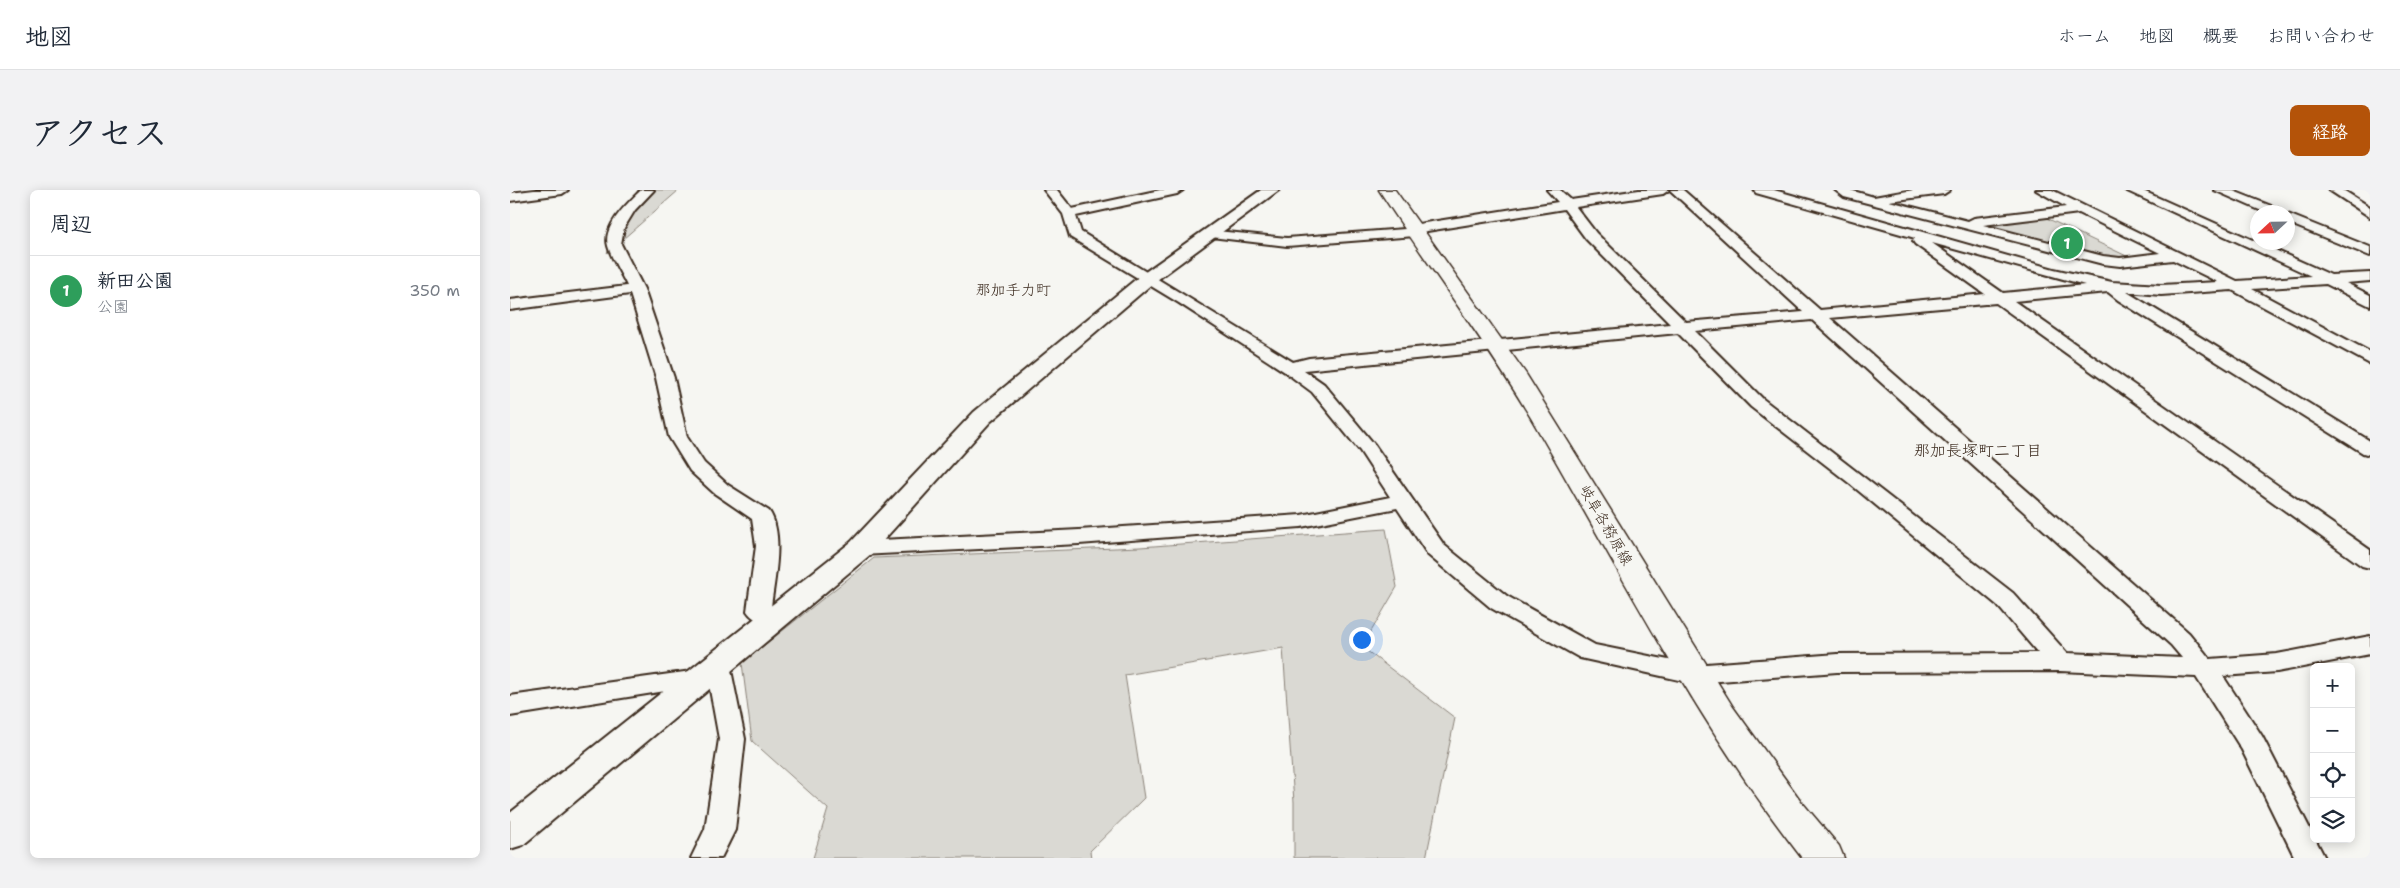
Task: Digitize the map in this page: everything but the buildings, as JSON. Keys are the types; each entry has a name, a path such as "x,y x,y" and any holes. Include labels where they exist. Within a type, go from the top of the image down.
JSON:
{"main road":[{"name":"岐阜各務原線","path":"1388,190 1414,230 1496,345 1570,464 1693,674 1796,824 1825,858"}],"street":[{"path":"510,197 562,190"},
{"path":"648,190 630,208 617,228 614,244 636,289 665,378 678,438 703,473 721,489 762,516 767,546 759,611 776,618"},
{"path":"1050,190 1069,214 1075,234 1184,300 1291,368 1318,388 1367,448 1436,550 1499,602 1589,652 1693,674 1837,662 2060,662 2206,668 2277,663 2370,645"},
{"path":"1069,214 1178,190"},
{"path":"510,834 861,548 982,417 1147,279 1271,190"},
{"path":"1553,190 1568,205 1591,236 1757,403 1856,479 2005,599 2060,662"},
{"path":"1211,233 1286,242 1414,230 1663,190"},
{"path":"1676,190 1814,315 2180,639 2206,668 2266,767 2310,858"},
{"path":"1760,190 1822,209 1915,232 2032,267 2112,287 2123,296 2370,449"},
{"path":"1841,190 1848,194 1874,201 2103,260 2120,262 2176,255"},
{"path":"1874,201 1880,198 1944,190"},
{"path":"2042,190 2176,255 2370,359"},
{"path":"2131,190 2370,301"},
{"path":"2220,190 2257,205"},
{"path":"2335,190 2370,213"},
{"path":"1969,226 1976,222 2081,209"},
{"path":"2295,221 2370,252"},
{"path":"1915,232 1916,238 2370,561"},
{"path":"1291,368 1309,363 2112,287 2161,290 2370,277"},
{"path":"510,305 636,289"},
{"path":"861,548 1079,537 1301,521 1402,501"},
{"path":"510,706 710,671"},
{"path":"706,858 720,830 732,738 710,671"}],"shaded area":[{"path":"638,190 679,190 607,253"},
{"path":"2038,214 2135,260 2120,262 1969,225"},
{"path":"1386,529 1397,587 1362,647 1455,718 1426,858 1294,858 1294,802 1283,648 1125,675 1144,798 1090,851 1091,858 813,858 828,809 752,741 742,663 874,558 1140,547"}],"place":[{"name":"新田公園","path":"2067,243"}],"district":[{"name":"那加手力町","path":"1013,290"},
{"name":"那加長塚町二丁目","path":"1978,450"}]}
